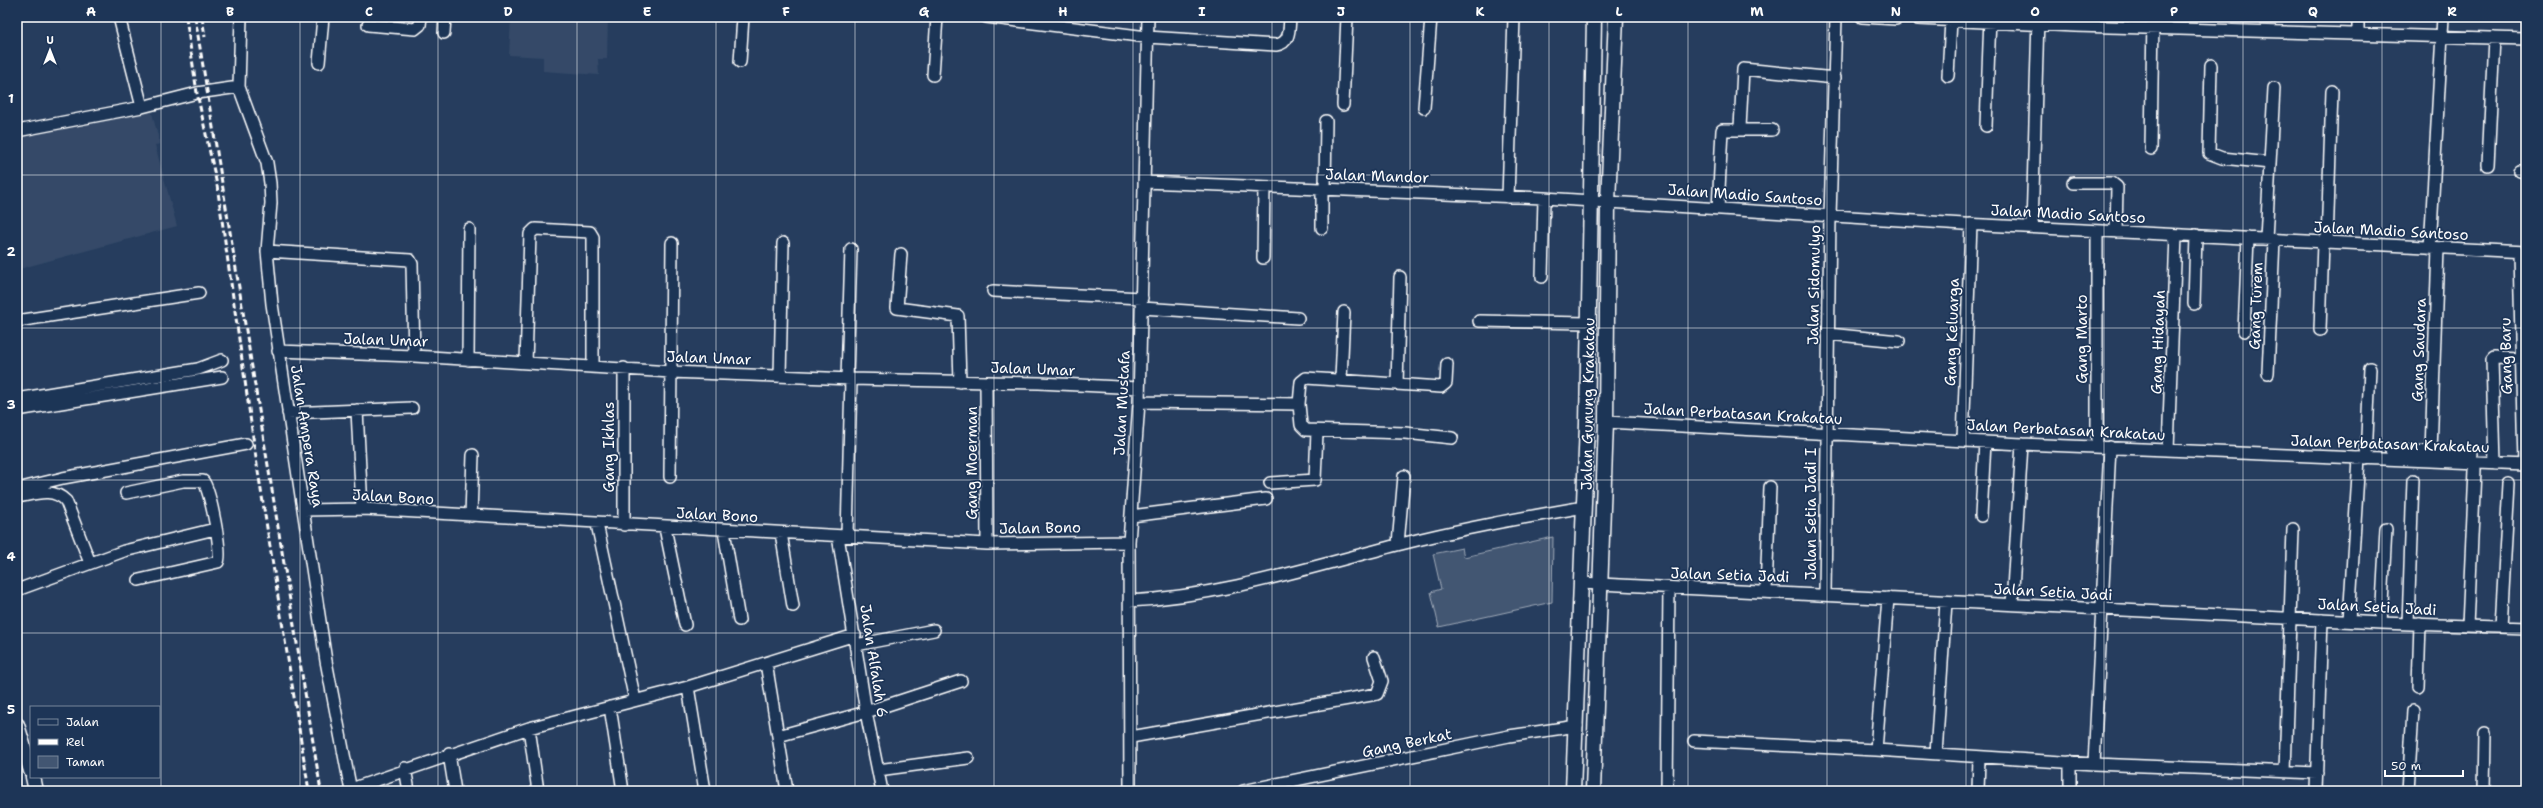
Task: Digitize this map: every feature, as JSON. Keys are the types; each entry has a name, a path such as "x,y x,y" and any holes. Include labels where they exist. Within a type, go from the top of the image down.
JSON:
{"main road":[{"name":"Jalan Gunung Krakatau","path":"1573,791 1577,726 1580,583 1584,507 1594,17"},
{"name":"Jalan Gunung Krakatau","path":"1593,791 1599,583 1606,422 1608,202 1616,17"},
{"path":"17,725 30,768"},
{"path":"33,778 36,791"}],"street":[{"path":"119,17 142,106"},
{"path":"17,131 142,106 197,93 239,87 241,17"},
{"path":"319,63 323,17"},
{"path":"368,25 414,29 420,25 421,17"},
{"path":"444,32 445,17"},
{"path":"740,62 743,17"},
{"path":"933,75 937,17"},
{"path":"986,17 1147,37 1281,44 1287,38 1290,17"},
{"name":"Jalan Mustafa","path":"1130,791 1129,773 1131,737 1129,542 1139,402 1148,17"},
{"path":"1343,105 1347,17"},
{"path":"1424,108 1431,17"},
{"path":"1508,197 1514,17"},
{"name":"Jalan Sidomulyo","path":"1827,434 1830,216 1836,17"},
{"path":"1862,17 1896,19"},
{"path":"2150,149 2153,17"},
{"path":"2358,17 2358,33"},
{"name":"Gang Saudara","path":"2431,452 2434,248 2443,17"},
{"path":"1918,19 2038,20 2153,29 2358,33 2526,39"},
{"path":"1986,126 1990,19"},
{"path":"1948,76 1951,20"},
{"path":"2032,227 2038,20"},
{"path":"2488,165 2494,38"},
{"path":"2211,65 2209,153 2222,158 2270,163"},
{"path":"1740,128 1743,69 1835,78"},
{"name":"Jalan Ampera Raya","path":"239,87 267,163 271,203 267,251 278,351 326,661 351,790"},
{"name":"Gang Turem","path":"2268,374 2270,163 2274,88"},
{"path":"2320,330 2332,91"},
{"path":"1322,228 1326,121"},
{"path":"1718,209 1722,130 1740,128 1772,130"},
{"name":"Jalan Mandor","path":"1144,182 1544,198 1608,202"},
{"path":"2073,183 2112,183 2117,186 2116,232"},
{"path":"1263,258 1264,187"},
{"path":"1542,277 1544,198"},
{"name":"Jalan Madio Santoso","path":"1608,202 2097,231 2523,252"},
{"name":"Gang Keluarga","path":"1963,440 1971,224"},
{"path":"468,360 469,229"},
{"path":"526,363 530,234 535,229 551,229 590,232 592,238 593,366"},
{"name":"Gang Marto","path":"2097,231 2097,447"},
{"name":"Gang Hidayah","path":"2168,450 2176,235"},
{"path":"2194,304 2196,235"},
{"path":"2244,331 2248,238"},
{"path":"670,477 672,243"},
{"path":"780,376 783,243"},
{"name":"Jalan Alfalah 6","path":"851,249 849,379 843,536 855,640 866,712 882,791"},
{"path":"267,251 410,260 412,264 414,356"},
{"name":"Gang Baru","path":"2523,252 2524,464"},
{"path":"901,254 897,308 958,316 960,382"},
{"path":"1397,384 1400,277"},
{"path":"993,291 1298,318"},
{"path":"17,321 199,293"},
{"path":"1341,380 1344,312"},
{"path":"1479,321 1588,323"},
{"path":"1828,334 1899,341"},
{"name":"Jalan Umar","path":"278,351 414,356 671,372 1139,388"},
{"path":"2495,464 2492,360 2494,358 2523,354"},
{"path":"17,399 198,369 222,360"},
{"path":"1447,364 1447,380 1443,386 1310,377 1303,379 1299,404 1301,428 1318,432 1405,433 1452,438"},
{"name":"Gang Ikhlas","path":"624,368 624,525"},
{"path":"2348,621 2370,368"},
{"path":"17,410 222,377"},
{"name":"Gang Moerman","path":"986,382 987,544"},
{"path":"1139,402 1299,404"},
{"path":"288,413 412,408"},
{"path":"357,410 362,509"},
{"name":"Jalan Perbatasan Krakatau","path":"1606,422 2022,444 2524,464"},
{"path":"1270,483 1315,480 1318,432"},
{"name":"Jalan Setia Jadi I","path":"1825,594 1827,434"},
{"path":"1981,516 1986,442"},
{"path":"17,489 147,461 246,444"},
{"path":"2012,605 2022,444"},
{"path":"2094,764 2100,609 2110,448"},
{"path":"2392,450 2472,454"},
{"path":"471,516 473,455"},
{"path":"2468,626 2475,470"},
{"path":"1398,544 1404,476"},
{"path":"126,493 183,481 200,480 205,482 220,553 218,562 139,580"},
{"path":"2408,624 2413,480"},
{"path":"2501,627 2509,484"},
{"path":"1766,592 1770,487"},
{"path":"17,497 47,492 61,495 66,501 90,563"},
{"path":"1131,516 1266,499"},
{"path":"1129,601 1173,599 1234,588 1461,528 1584,507"},
{"name":"Jalan Bono","path":"303,510 362,509 665,528 987,544 1129,542"},
{"path":"597,524 635,700"},
{"path":"665,528 685,625"},
{"path":"17,590 124,551 215,529"},
{"path":"2285,771 2293,529"},
{"path":"2381,623 2386,529"},
{"path":"724,530 739,620"},
{"path":"781,533 793,606"},
{"name":"Jalan Setia Jadi","path":"1580,583 1825,594 1946,602 2381,623 2526,628"},
{"path":"1667,791 1669,588"},
{"path":"1877,748 1888,598"},
{"path":"1936,752 1946,602"},
{"path":"2316,791 2322,620"},
{"path":"2418,687 2420,624"},
{"path":"351,790 405,768 528,728 688,687 766,663 855,640 934,630"},
{"path":"1131,737 1377,694 1382,681 1374,657"},
{"path":"766,663 787,791"},
{"path":"778,736 866,712 961,681"},
{"path":"688,687 705,791"},
{"path":"610,707 623,791"},
{"path":"2408,791 2413,711"},
{"name":"Gang Berkat","path":"1243,791 1509,736 1577,726"},
{"path":"528,728 538,791"},
{"path":"2484,791 2485,734"},
{"path":"1694,741 1877,748 1936,752 1979,757 2094,764 2317,773"},
{"path":"449,754 455,791"},
{"path":"1978,791 1979,757"},
{"path":"878,770 968,758"},
{"path":"2070,762 2070,791"},
{"path":"405,768 409,791"}],"shaded area":[{"path":"511,17 608,17 607,59 598,59 599,75 543,71 543,57 509,55"},
{"path":"151,109 160,144 155,145 177,226 19,269 17,259 17,137"}],"green space":[{"path":"1553,537 1552,602 1439,627 1431,592 1441,589 1433,554 1462,548 1464,557"}],"railway":[{"path":"186,17 197,93 217,185 257,465 309,791"},
{"path":"195,17 321,791"},
{"path":"202,17 205,37"}]}
